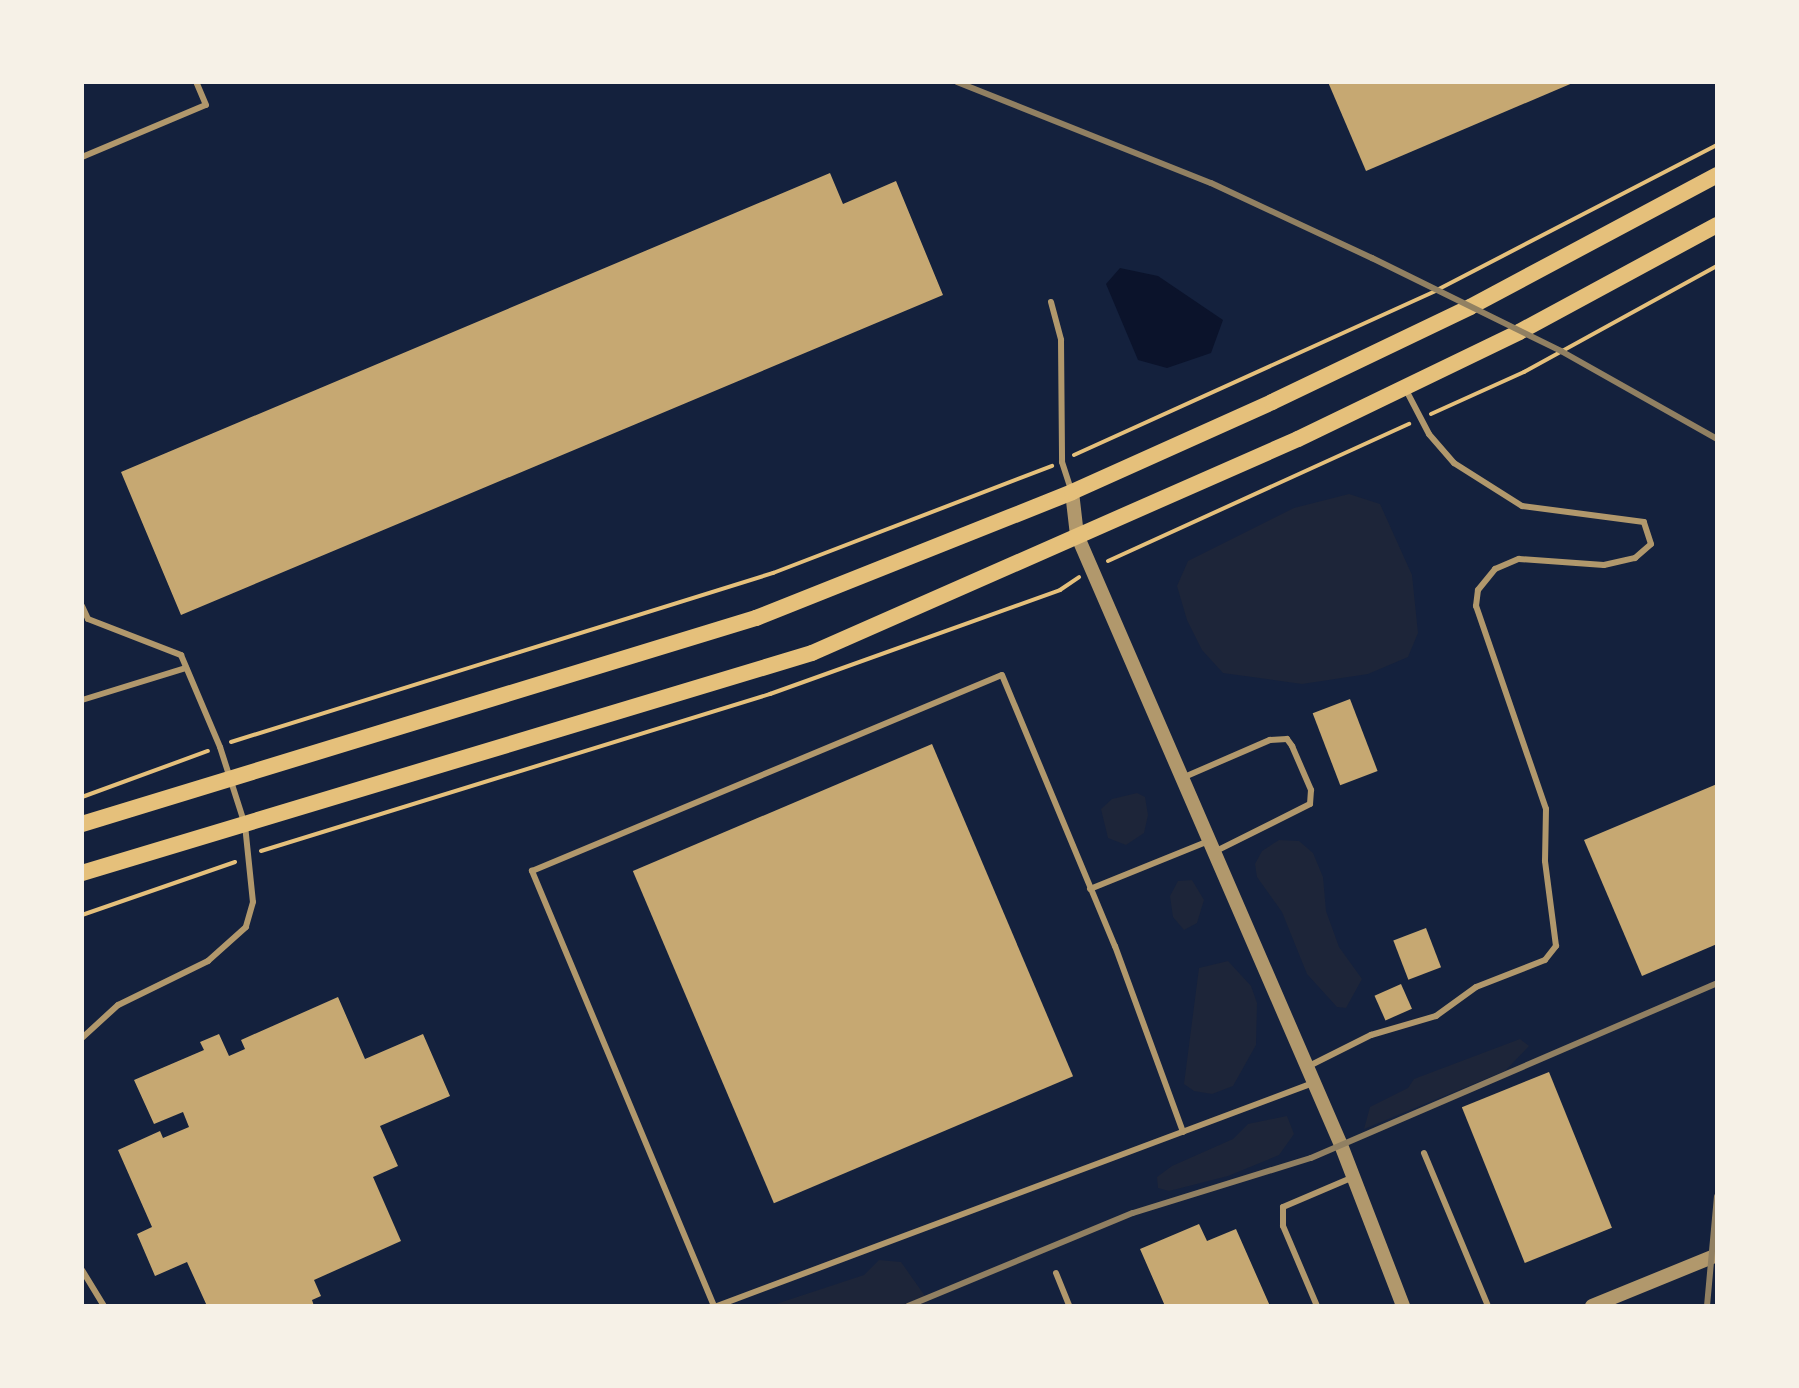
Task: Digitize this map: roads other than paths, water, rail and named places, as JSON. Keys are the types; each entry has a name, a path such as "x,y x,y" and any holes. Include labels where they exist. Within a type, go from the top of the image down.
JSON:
{"main road":[{"path":"82,824 756,618 1072,492 1387,348 1717,175"},
{"path":"82,873 812,653 1405,388 1717,225"}],"street":[{"path":"1072,492 1077,535 1307,1067 1403,1306"},
{"path":"1592,1306 1613,1302 1717,1255"}],"lane":[{"path":"82,157 206,105 196,82"},
{"path":"1051,302 1061,340 1062,462 1072,492"},
{"path":"1307,1067 1371,1035 1436,1016 1476,987 1545,960 1556,946 1545,861 1546,809 1476,606 1478,590 1495,569 1519,559 1604,565 1635,558 1651,544 1644,522 1522,506 1454,463 1429,434 1405,388"},
{"path":"82,606 85,620 181,655 232,778 245,825 253,902 246,927 208,961 118,1005 82,1038"},
{"path":"82,700 186,668"},
{"path":"1183,1132 1090,889 1002,675 532,871 715,1306 1183,1132 1313,1083"},
{"path":"1090,889 1212,846 1310,804 1311,790 1292,746 1279,738 1182,778"},
{"path":"1424,1153 1488,1306"},
{"path":"1317,1306 1283,1226 1283,1207 1353,1178"},
{"path":"82,1270 104,1306"},
{"path":"1056,1273 1069,1306"}],"railway":[{"path":"957,82 1211,183 1372,258 1561,351 1717,439"},
{"path":"908,1306 1133,1213 1311,1158 1717,983"},
{"path":"1707,1306 1717,1196"}]}
